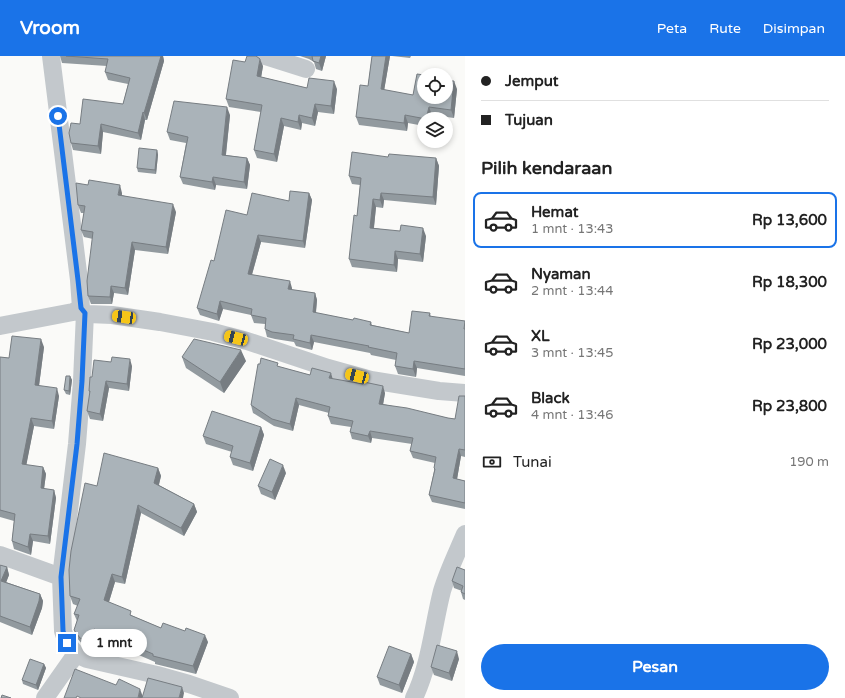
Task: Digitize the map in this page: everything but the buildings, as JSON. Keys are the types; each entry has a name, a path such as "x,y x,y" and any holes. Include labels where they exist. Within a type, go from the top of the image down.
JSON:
{"street":[{"path":"51,56 83,311 82,381 78,430 61,577 63,631 67,643 76,654 87,659 183,682 230,698"},
{"path":"265,56 306,69"},
{"path":"0,326 83,311 112,315 213,332 247,341 328,368 371,380 439,391 465,393"},
{"path":"414,698 427,660 443,590 452,562 465,534"},
{"path":"0,555 61,577"},
{"path":"45,698 76,654"}],"route":[{"path":"58,116 81,310 85,313 77,444 61,577 63,631 67,643"}]}
